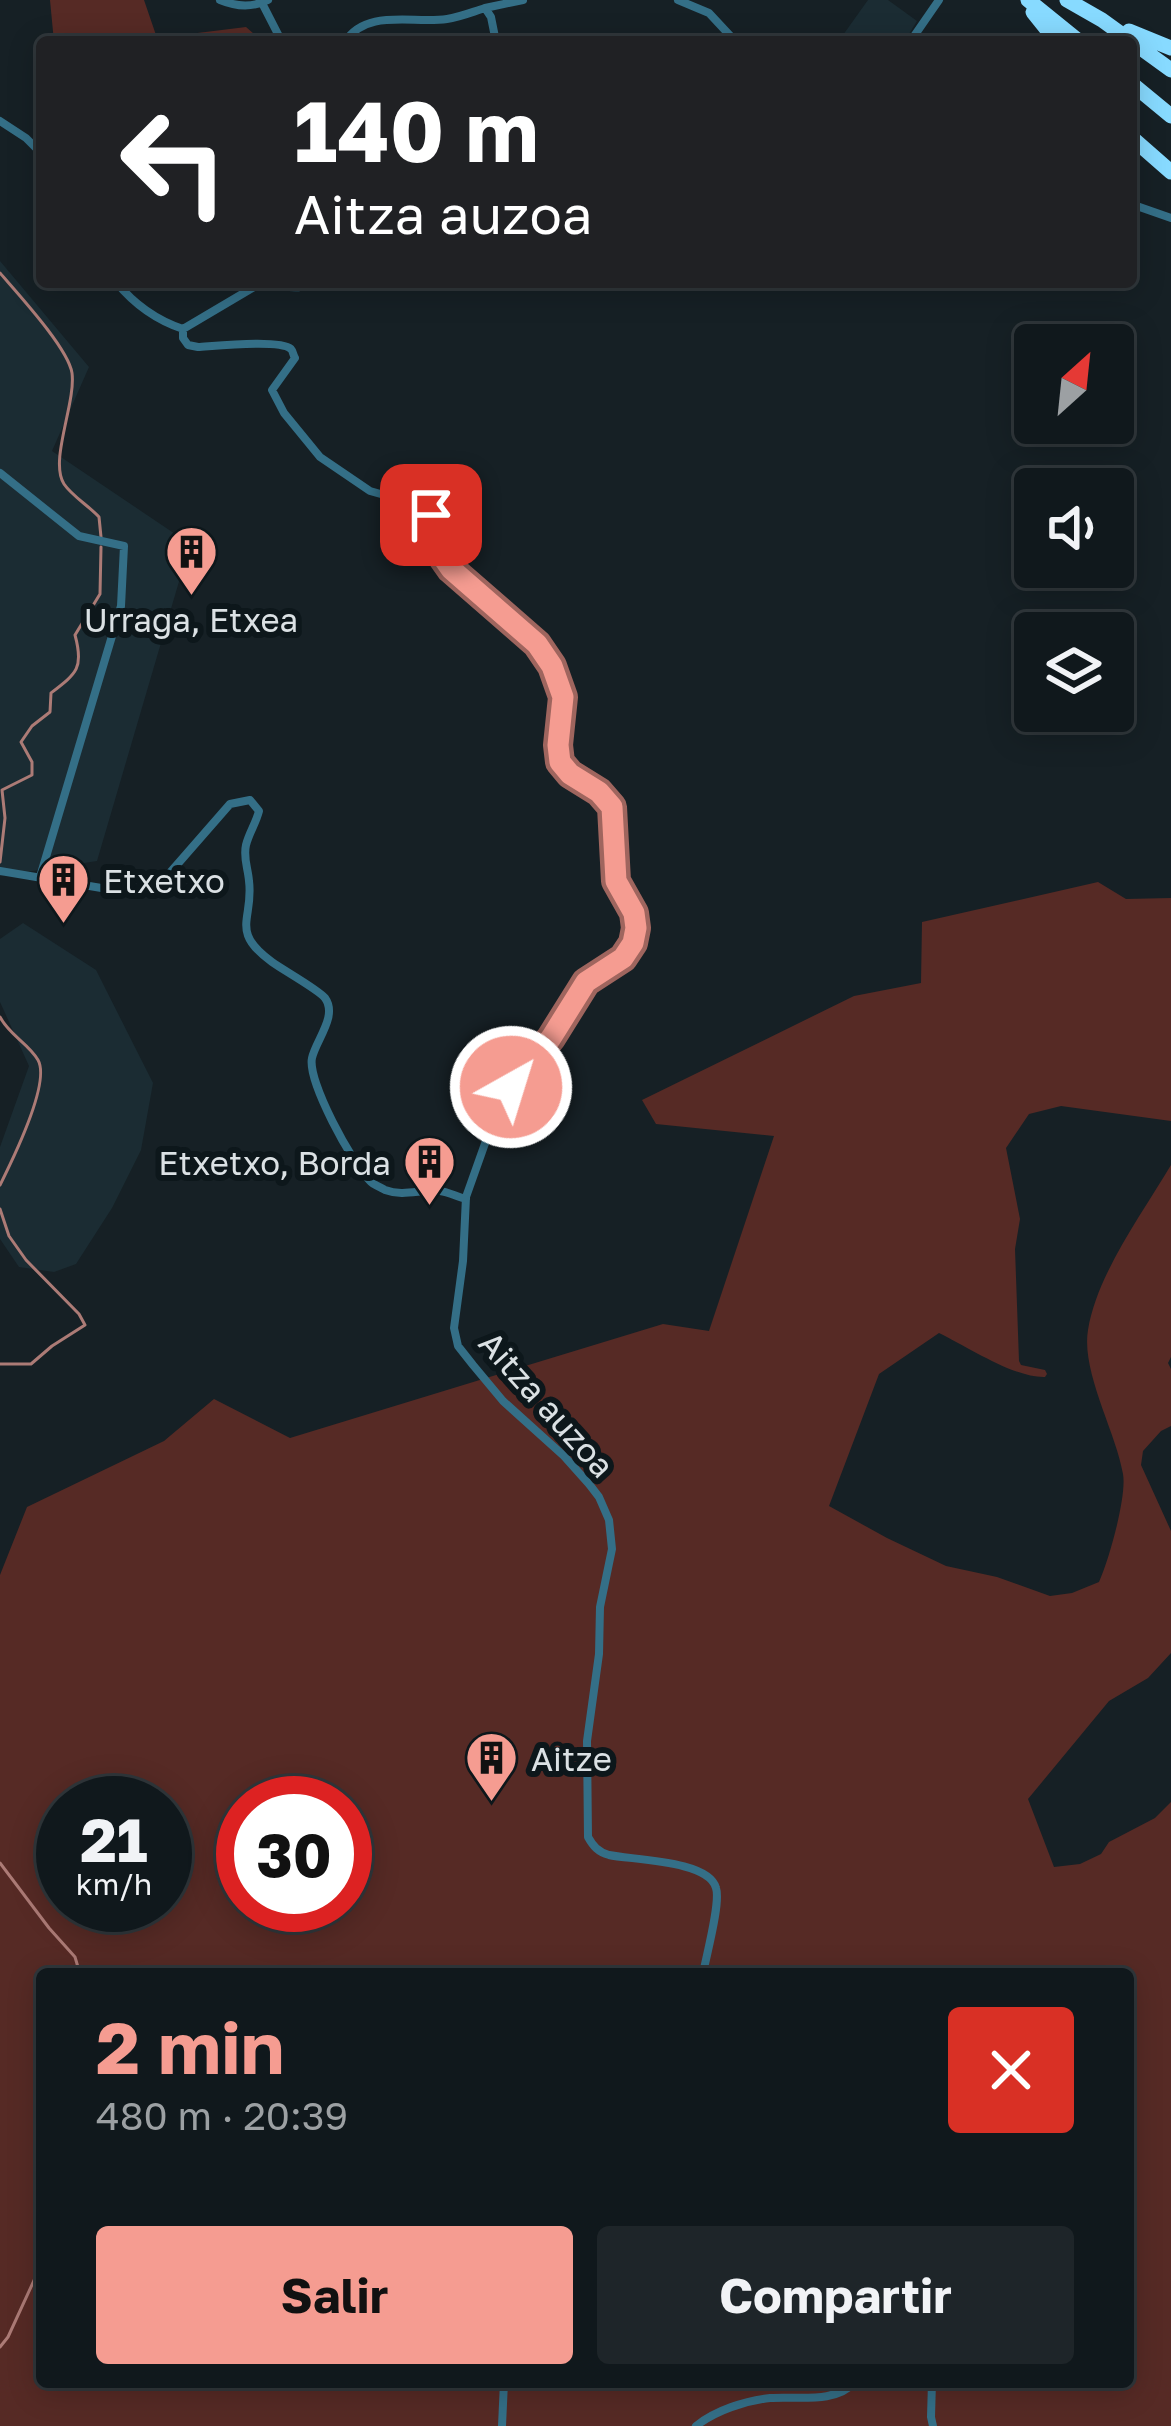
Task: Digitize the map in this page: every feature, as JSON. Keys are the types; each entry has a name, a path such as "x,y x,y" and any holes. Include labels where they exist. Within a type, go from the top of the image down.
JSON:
{"highway":[{"path":"1026,0 1053,36"},
{"path":"1026,0 1072,36"},
{"path":"1067,0 1124,36"},
{"path":"1102,20 1171,48"},
{"path":"1137,45 1171,70"},
{"path":"1137,88 1171,116"},
{"path":"1137,142 1171,172"}],"street":[{"path":"220,0 241,6 265,2 279,36"},
{"path":"349,36 367,23 444,20 523,0"},
{"path":"679,0 710,14 730,36"},
{"path":"914,36 938,0"},
{"path":"485,8 495,36"},
{"path":"0,121 36,148"},
{"path":"1137,206 1171,218"},
{"path":"121,288 147,311 183,329 251,288"},
{"name":"Aitza auzoa","path":"183,329 188,345 288,346 295,353 272,390 284,412 320,457 370,491 420,505 431,515 439,552 451,569 537,644 552,666 563,697 560,762 612,807 616,881 634,913 633,943 623,958 586,982 551,1038 511,1087 493,1121 466,1199 464,1261 454,1328 458,1346 503,1401 589,1484 609,1520 611,1550 600,1606 599,1654 587,1741 587,1837 605,1855 649,1858 711,1878 717,1889 716,1903 704,1968"},
{"path":"0,473 79,536 124,546 122,606 40,877"},
{"path":"0,871 137,894 161,883 230,804 250,800 259,811 244,858 250,886 245,914 248,937 258,952 322,994 328,1004 312,1059 312,1077 335,1126 371,1183 391,1192 440,1191 466,1199"},
{"path":"502,2426 504,2388"},
{"path":"696,2426 737,2405 768,2398 810,2398 849,2388"},
{"path":"932,2388 933,2426"}],"shaded area":[{"path":"50,0 144,0 156,36 53,36"},
{"path":"868,0 888,0 917,21 908,36 842,36"},
{"path":"246,27 256,36 173,36"},
{"path":"0,261 89,367 52,451 190,544 97,861 0,876"},
{"path":"1098,882 1126,899 1171,898 1171,1121 1061,1106 1029,1114 1006,1148 1020,1219 1015,1249 1019,1361 1047,1374 1019,1373 939,1333 879,1374 829,1506 946,1566 1050,1596 1099,1582 1124,1484 1094,1383 1088,1330 1111,1266 1171,1165 1171,1426 1143,1451 1141,1465 1171,1531 1171,1653 1148,1678 1109,1701 1028,1799 1054,1867 1080,1864 1101,1854 1109,1842 1155,1818 1171,1802 1171,2426 0,2426 0,1575 27,1507 164,1441 214,1399 290,1438 663,1324 709,1331 774,1136 656,1124 642,1100 854,996 921,983 922,922"},
{"path":"23,923 96,970 153,1083 141,1150 112,1208 76,1264 54,1272 19,1267 0,1239 0,1147 29,1066 0,1002 0,939"}],"waterway":[{"path":"0,273 68,362 72,385 60,474 67,488 99,517 101,537"},
{"path":"0,862 5,818 2,790 32,775 32,762 21,742 50,712 51,693 76,669 75,635 100,594 101,547"},
{"path":"0,1017 34,1054 41,1071 28,1122 0,1185"},
{"path":"0,1209 9,1236 26,1260 85,1325 31,1364 0,1364"},
{"path":"0,1863 75,1957 78,1968"},
{"path":"0,2347 36,2276"}],"place":[{"name":"Urraga, Etxea","path":"191,598"},
{"name":"Etxetxo","path":"64,926"},
{"name":"Etxetxo, Borda","path":"430,1208"},
{"name":"Aitze","path":"492,1804"}],"route":[{"path":"431,515 439,552 451,569 537,644 552,666 563,697 560,762 612,807 616,881 634,913 633,943 623,958 586,982 551,1038 511,1087"}]}
